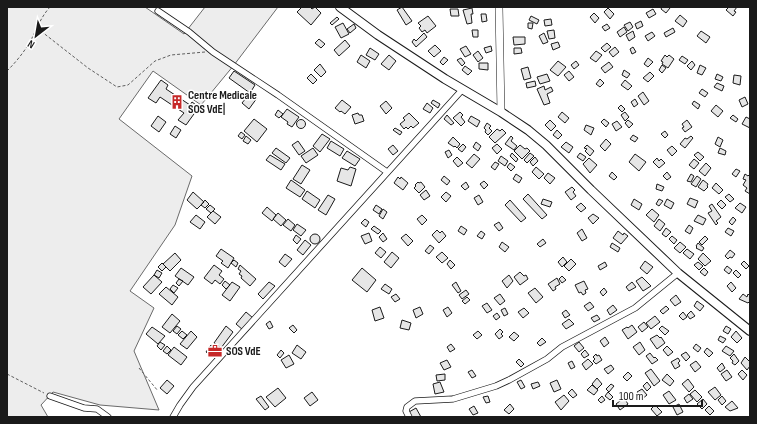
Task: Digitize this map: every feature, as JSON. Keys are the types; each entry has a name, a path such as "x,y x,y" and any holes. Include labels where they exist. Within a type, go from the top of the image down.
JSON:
{"main road":[{"path":"340,7 378,35 462,90 501,112 546,145 678,273 750,331"}],"street":[{"path":"350,7 352,16"},
{"path":"499,7 501,112"},
{"path":"158,11 189,32 213,52 278,95 387,172"},
{"path":"173,417 193,387 462,90"},
{"path":"409,417 406,411 407,407 415,401 453,399 496,386 509,380 547,359 562,347 635,308 678,273"},
{"path":"50,396 84,408 97,409 108,417"}],"path":[{"path":"7,71 14,65 30,41 44,14 50,7"},
{"path":"37,28 88,68 117,86 128,85 155,61 171,56 213,52"},
{"path":"139,368 158,391"},
{"path":"7,374 50,396"}],"shaded area":[{"path":"7,7 145,7 184,34 205,7 278,7 234,65 201,105 153,71 119,119 192,176 175,225 130,291 154,308 134,351 159,410 100,405 53,392 41,405 48,417 7,417"}],"building":[{"path":"302,7 310,7 312,9 315,7 321,13 311,25 297,12"},
{"path":"402,7 412,21 406,25 397,10"},
{"path":"662,7 670,8 666,13 661,9"},
{"path":"729,7 737,7 733,16 726,10"},
{"path":"472,8 472,23 467,24 463,10"},
{"path":"608,8 614,14 610,19 604,12"},
{"path":"450,9 458,9 459,16 451,16"},
{"path":"653,9 656,14 649,18 646,13"},
{"path":"594,13 599,18 595,23 590,17"},
{"path":"481,14 486,14 487,21 482,22"},
{"path":"680,15 687,21 683,27 675,21"},
{"path":"428,16 436,26 427,33 425,30 422,32 419,28 421,26 418,23"},
{"path":"531,16 539,20 537,24 529,20"},
{"path":"337,17 339,19 332,25 330,23"},
{"path":"551,19 552,25 545,26 544,20"},
{"path":"641,21 643,26 637,29 635,24"},
{"path":"630,22 633,27 628,31 624,25"},
{"path":"343,23 349,34 341,38 335,27"},
{"path":"528,23 533,23 532,29 528,28"},
{"path":"354,24 356,28 350,33 347,29"},
{"path":"607,24 610,28 605,31 602,27"},
{"path":"624,27 627,32 620,37 617,32"},
{"path":"673,28 675,32 666,37 664,33"},
{"path":"472,30 478,30 478,37 473,37"},
{"path":"554,30 555,38 549,39 547,31"},
{"path":"633,31 635,37 629,41 626,35"},
{"path":"701,31 710,37 706,43 697,36"},
{"path":"652,32 655,36 648,41 645,36"},
{"path":"424,33 427,37 416,47 412,42 414,39 416,41"},
{"path":"544,33 548,42 543,44 539,36"},
{"path":"513,37 525,37 525,44 514,45"},
{"path":"319,39 325,44 321,48 315,43"},
{"path":"345,40 350,46 339,56 334,50"},
{"path":"558,42 560,47 553,50 551,44"},
{"path":"607,43 611,47 605,52 601,48"},
{"path":"435,45 441,51 434,57 428,51"},
{"path":"466,46 471,54 465,57 460,49"},
{"path":"491,46 492,51 486,53 484,48"},
{"path":"615,47 619,52 613,57 609,52"},
{"path":"633,47 636,52 632,54 630,49"},
{"path":"370,48 379,54 375,60 366,55"},
{"path":"514,48 521,48 522,53 514,54"},
{"path":"478,51 483,58 478,62 473,55"},
{"path":"596,51 602,55 596,62 590,58"},
{"path":"361,55 370,61 366,68 357,62"},
{"path":"389,55 396,61 389,70 381,64"},
{"path":"665,55 667,57 669,55 674,59 668,68 662,64 663,62 661,61"},
{"path":"682,56 688,60 685,64 679,60"},
{"path":"444,57 448,60 443,65 440,62"},
{"path":"461,58 465,63 462,66 457,60"},
{"path":"648,58 653,62 648,67 644,64"},
{"path":"558,61 566,67 558,76 550,70"},
{"path":"576,61 579,65 574,69 571,65"},
{"path":"692,61 695,65 691,70 687,66"},
{"path":"609,62 613,67 605,73 601,68"},
{"path":"479,63 488,63 488,70 479,69"},
{"path":"320,64 326,72 321,77 314,70"},
{"path":"662,65 666,68 662,73 659,70"},
{"path":"700,65 706,68 702,75 697,73"},
{"path":"465,66 472,71 468,75 462,70"},
{"path":"528,67 531,78 524,80 521,69"},
{"path":"624,70 630,74 627,78 622,75"},
{"path":"234,71 255,85 250,93 229,78"},
{"path":"569,71 574,77 569,81 564,75"},
{"path":"650,72 654,76 648,82 643,78"},
{"path":"311,74 317,80 313,84 307,78"},
{"path":"547,74 550,81 540,84 537,77"},
{"path":"717,74 723,77 721,81 715,79"},
{"path":"734,75 741,76 740,85 733,83"},
{"path":"600,79 604,83 600,87 596,84"},
{"name":"Centre Medicale SOS VdE|","path":"161,80 168,85 166,89 190,105 192,102 199,107 186,125 178,120 184,113 160,97 156,103 148,98"},
{"path":"625,80 632,86 628,90 621,85"},
{"path":"535,81 536,86 527,88 526,83"},
{"path":"717,83 724,86 722,91 714,87"},
{"path":"544,86 545,90 551,87 553,91 547,94 550,103 544,105 537,89"},
{"path":"702,89 708,93 705,97 699,93"},
{"path":"643,92 649,101 644,105 638,96"},
{"path":"250,93 257,98 249,109 242,103"},
{"path":"745,97 748,104 742,107 739,100"},
{"path":"635,99 638,104 634,107 631,102"},
{"path":"342,100 351,107 345,114 335,108"},
{"path":"433,100 440,104 438,108 431,103"},
{"path":"386,101 392,108 386,114 380,106"},
{"path":"694,101 700,105 698,109 692,104"},
{"path":"427,103 433,108 430,113 423,109"},
{"path":"621,105 625,109 622,112 618,108"},
{"path":"716,105 723,111 718,117 711,111"},
{"path":"287,109 299,117 292,127 281,117"},
{"path":"278,110 283,114 279,118 275,115"},
{"path":"460,112 463,115 461,117 465,122 461,126 453,118"},
{"path":"562,112 569,118 565,123 558,117"},
{"path":"625,112 629,117 625,121 621,115"},
{"path":"358,113 359,115 362,115 364,121 355,124 352,115"},
{"path":"409,113 419,123 413,128 411,126 408,129 406,127 404,129 400,124 405,120 403,118"},
{"path":"447,115 454,123 451,125 444,119"},
{"path":"733,115 738,119 736,122 730,118"},
{"path":"158,116 166,122 159,132 151,126"},
{"path":"471,116 480,121 477,127 468,121"},
{"path":"746,117 750,119 750,128 742,124"},
{"path":"254,119 267,129 257,142 244,131"},
{"path":"604,119 609,123 606,127 601,122"},
{"path":"299,120 303,120 305,124 303,128 299,128 297,126 297,122"},
{"path":"550,120 556,126 551,131 545,125"},
{"path":"628,120 633,124 629,128 625,123"},
{"path":"687,120 692,127 685,132 682,128 684,127 682,124"},
{"path":"617,121 622,127 616,131 612,124"},
{"path":"487,123 491,126 489,128 492,131 488,135 484,128"},
{"path":"586,125 594,128 591,135 584,130"},
{"path":"175,126 181,130 176,138 170,134"},
{"path":"395,128 402,132 400,135 393,130"},
{"path":"497,129 500,131 502,129 506,133 495,143 489,137"},
{"path":"557,130 562,135 558,139 553,135"},
{"path":"665,131 668,135 665,138 661,134"},
{"path":"241,132 245,135 242,139 238,136"},
{"path":"322,134 330,139 320,152 313,146"},
{"path":"633,135 638,138 635,142 630,139"},
{"path":"246,136 251,140 248,144 243,141"},
{"path":"511,136 513,138 511,141 517,146 514,150 505,144"},
{"path":"691,136 693,138 685,148 680,144 685,138 687,139"},
{"path":"453,137 460,144 457,148 448,143"},
{"path":"718,137 723,140 720,147 715,144"},
{"path":"606,139 611,144 605,151 600,146"},
{"path":"298,141 305,151 299,155 292,145"},
{"path":"331,141 344,149 340,156 327,148"},
{"path":"476,142 481,146 478,151 473,147"},
{"path":"566,142 573,147 569,153 561,147"},
{"path":"463,144 466,147 462,152 458,149"},
{"path":"497,144 502,149 497,154 492,148"},
{"path":"393,145 398,151 393,155 388,149"},
{"path":"520,145 530,151 522,159 514,151"},
{"path":"587,145 594,151 590,156 585,151 587,149 584,148"},
{"path":"672,146 677,151 672,156 667,150"},
{"path":"276,148 290,158 286,163 272,153"},
{"path":"313,148 318,155 306,163 301,156"},
{"path":"720,148 726,151 725,155 718,153"},
{"path":"449,150 452,155 448,158 445,152"},
{"path":"347,151 360,159 355,166 342,158"},
{"path":"698,152 704,157 700,161 694,155"},
{"path":"512,153 518,159 516,162 510,156"},
{"path":"530,153 534,156 527,163 524,160"},
{"path":"580,153 586,157 583,161 577,157"},
{"path":"474,154 480,159 472,168 466,163"},
{"path":"635,154 646,162 639,171 629,162"},
{"path":"270,155 285,164 281,170 266,160"},
{"path":"501,156 508,161 505,166 498,161"},
{"path":"457,157 463,163 458,167 453,161"},
{"path":"535,157 538,161 533,166 530,162"},
{"path":"589,158 597,165 590,173 583,164"},
{"path":"657,158 659,161 661,159 665,163 659,168 653,162"},
{"path":"694,159 699,163 694,169 689,165"},
{"path":"495,162 499,164 495,170 491,167"},
{"path":"510,163 515,167 511,171 507,167"},
{"path":"706,163 711,168 705,176 699,171"},
{"path":"302,165 310,170 301,184 293,179"},
{"path":"350,167 356,169 351,186 337,181 341,168 348,170"},
{"path":"536,167 544,174 539,179 532,172"},
{"path":"736,169 740,171 736,177 732,174"},
{"path":"612,172 617,177 614,180 609,176"},
{"path":"667,172 671,177 667,180 663,176"},
{"path":"548,173 555,178 550,184 544,178"},
{"path":"516,174 522,178 519,183 513,179"},
{"path":"691,174 694,176 691,182 687,181"},
{"path":"745,174 748,176 750,174 750,194 745,191 747,188 743,185 746,180 743,179"},
{"path":"444,176 450,181 447,185 441,180"},
{"path":"697,176 701,179 696,187 691,184"},
{"path":"398,177 400,179 401,177 408,183 403,190 394,183"},
{"path":"291,180 305,190 300,197 286,188"},
{"path":"703,180 708,184 708,187 704,191 698,187"},
{"path":"484,181 488,185 484,189 480,184"},
{"path":"418,182 421,182 425,187 419,193 414,188"},
{"path":"466,182 469,187 465,190 461,186"},
{"path":"716,183 723,190 719,194 712,188"},
{"path":"657,184 664,187 662,191 656,189"},
{"path":"572,187 575,190 573,192 576,196 571,200 565,192"},
{"path":"426,190 430,196 424,200 420,195"},
{"path":"307,191 320,200 315,208 302,199"},
{"path":"193,192 204,202 197,209 187,200"},
{"path":"446,192 451,196 446,202 441,197"},
{"path":"528,194 547,215 542,219 523,199"},
{"path":"729,194 734,199 730,202 725,197"},
{"path":"328,195 335,199 326,215 318,210"},
{"path":"479,195 483,202 478,205 474,198"},
{"path":"690,198 698,201 695,208 687,204"},
{"path":"543,199 552,202 550,207 541,204"},
{"path":"634,199 642,204 639,210 631,205"},
{"path":"659,199 663,201 659,206 656,204"},
{"path":"667,199 674,203 671,209 664,205"},
{"path":"205,200 209,204 205,208 201,205"},
{"path":"510,200 526,218 521,222 505,205"},
{"path":"721,200 726,205 722,209 717,204"},
{"path":"581,203 586,208 581,212 576,207"},
{"path":"740,203 746,207 742,213 735,208"},
{"path":"712,204 721,217 716,221 718,223 716,225 708,213 712,211 709,206"},
{"path":"210,205 215,209 211,213 206,209"},
{"path":"376,205 382,209 379,214 373,210"},
{"path":"267,207 276,215 272,221 262,213"},
{"path":"383,209 387,212 383,219 379,216"},
{"path":"652,209 659,215 654,222 646,215"},
{"path":"213,211 221,217 215,224 207,217"},
{"path":"278,213 286,220 281,226 273,219"},
{"path":"593,214 599,218 593,224 588,218"},
{"path":"196,215 205,222 200,229 190,222"},
{"path":"422,215 427,220 422,225 417,219"},
{"path":"698,215 706,219 703,225 694,221"},
{"path":"733,217 736,220 732,225 729,222"},
{"path":"288,219 295,225 291,231 283,225"},
{"path":"365,219 369,222 366,227 361,223"},
{"path":"659,219 665,224 660,231 654,226"},
{"path":"499,222 503,228 499,231 494,225"},
{"path":"297,224 306,230 301,236 293,230"},
{"path":"689,225 693,228 690,234 685,231"},
{"path":"374,226 381,231 378,234 371,229"},
{"path":"461,226 467,230 464,235 458,231"},
{"path":"666,228 671,232 666,237 662,234"},
{"path":"728,228 734,231 731,236 725,232"},
{"path":"582,229 587,238 582,241 577,233"},
{"path":"437,230 440,233 442,231 446,236 439,243 432,235"},
{"path":"481,231 485,234 482,239 477,236"},
{"path":"618,231 623,235 624,233 628,236 621,244 613,238"},
{"path":"369,233 372,241 365,244 361,236"},
{"path":"383,233 387,239 383,242 379,237"},
{"path":"313,234 317,234 319,235 319,243 313,244 310,241 310,237"},
{"path":"406,234 413,241 408,246 401,238"},
{"path":"296,235 301,239 297,244 293,240"},
{"path":"672,236 677,240 674,244 669,239"},
{"path":"705,236 708,239 702,245 699,242"},
{"path":"543,239 546,243 540,247 537,244"},
{"path":"305,240 311,245 303,255 297,250"},
{"path":"502,242 509,247 505,252 499,247"},
{"path":"680,242 686,247 680,253 674,248"},
{"path":"612,243 620,248 618,252 610,247"},
{"path":"698,243 704,248 702,251 696,248"},
{"path":"430,245 434,248 429,254 425,251"},
{"path":"380,247 386,252 381,258 375,253"},
{"path":"221,249 234,258 228,268 221,263 223,261 216,256"},
{"path":"687,249 694,254 690,259 683,253"},
{"path":"730,250 735,254 732,258 730,257 728,259 725,256"},
{"path":"392,252 399,258 391,268 384,262"},
{"path":"442,252 448,258 442,263 436,257"},
{"path":"175,253 181,260 170,271 163,264"},
{"path":"703,253 711,261 705,266 698,259"},
{"path":"285,254 292,259 285,267 279,262"},
{"path":"563,257 567,262 562,267 558,262"},
{"path":"571,259 576,264 569,271 564,266"},
{"path":"234,260 238,263 236,267 231,263"},
{"path":"450,260 455,265 451,269 447,264"},
{"path":"645,261 653,267 647,274 640,268"},
{"path":"744,261 749,266 746,269 741,264"},
{"path":"605,262 607,266 600,270 598,266"},
{"path":"698,262 703,266 699,270 694,265"},
{"path":"162,263 166,267 162,271 158,267"},
{"path":"214,265 222,271 219,275 224,279 220,284 215,280 212,284 204,278"},
{"path":"240,265 256,279 250,286 241,278 242,276 239,274 241,271 238,269"},
{"path":"727,266 732,270 729,274 724,270"},
{"path":"181,268 194,277 188,285 175,276"},
{"path":"362,268 376,280 367,292 352,280"},
{"path":"704,268 708,272 705,276 700,272"},
{"path":"157,270 162,273 159,278 154,275"},
{"path":"736,270 741,275 738,278 733,273"},
{"path":"520,272 524,276 526,275 528,279 520,285 514,277"},
{"path":"154,275 162,282 151,294 143,287"},
{"path":"509,275 513,281 507,288 502,281"},
{"path":"562,276 566,280 562,283 559,279"},
{"path":"642,277 651,286 643,291 636,281"},
{"path":"557,278 560,284 555,287 556,289 553,291 548,284"},
{"path":"179,279 183,281 179,286 176,283"},
{"path":"225,281 230,285 226,289 222,285"},
{"path":"584,281 588,289 585,290 586,293 583,295 581,292 579,293 575,285"},
{"path":"232,282 240,287 230,301 222,295"},
{"path":"269,282 275,286 263,299 258,294"},
{"path":"456,282 461,291 458,293 452,285"},
{"path":"632,282 636,287 629,291 626,287"},
{"path":"731,282 736,288 732,292 727,286"},
{"path":"385,284 392,289 389,294 381,289"},
{"path":"173,285 178,288 174,293 170,289"},
{"path":"166,287 178,297 172,305 159,294"},
{"path":"535,288 543,297 536,303 528,293"},
{"path":"604,288 607,292 603,296 600,292"},
{"path":"466,290 469,294 462,299 459,295"},
{"path":"396,294 400,299 395,302 391,297"},
{"path":"500,294 505,301 500,305 494,298"},
{"path":"743,294 747,297 748,294 750,296 750,301 748,303 739,299"},
{"path":"676,295 681,302 675,306 670,300"},
{"path":"467,297 470,300 465,304 462,301"},
{"path":"697,301 704,306 700,311 694,306"},
{"path":"590,302 594,307 588,311 584,306"},
{"path":"487,303 492,310 487,313 482,306"},
{"path":"613,305 617,310 610,315 607,310"},
{"path":"666,306 669,309 663,314 660,311"},
{"path":"380,307 384,318 375,321 372,310"},
{"path":"420,307 423,314 416,318 413,310"},
{"path":"448,307 452,313 447,317 443,310"},
{"path":"505,308 508,314 504,316 501,310"},
{"path":"524,308 529,313 523,318 518,312"},
{"path":"566,310 570,315 565,318 562,313"},
{"path":"691,311 695,316 690,319 687,315"},
{"path":"246,312 253,318 243,330 236,324"},
{"path":"683,312 687,317 683,320 679,316"},
{"path":"497,313 500,317 496,320 493,316"},
{"path":"172,314 180,321 170,333 162,327"},
{"path":"597,315 600,319 594,322 591,318"},
{"path":"655,316 660,322 651,329 646,323"},
{"path":"569,319 574,324 566,329 562,324"},
{"path":"402,320 411,323 409,330 400,328"},
{"path":"270,321 273,327 269,329 266,324"},
{"path":"644,322 648,327 642,332 638,327"},
{"path":"293,325 297,330 294,333 289,328"},
{"path":"632,325 637,332 628,339 622,330"},
{"path":"177,326 181,329 177,334 173,331"},
{"path":"226,326 233,332 221,348 214,343"},
{"path":"662,326 669,331 665,335 659,329"},
{"path":"726,326 731,329 728,334 723,331"},
{"path":"152,327 165,336 158,344 146,334"},
{"path":"500,329 503,332 501,334 503,336 499,339 495,334"},
{"path":"182,331 187,335 183,339 178,335"},
{"path":"191,331 197,337 187,349 180,344"},
{"path":"478,331 482,335 477,339 473,335"},
{"path":"736,331 742,338 737,343 731,337"},
{"path":"514,332 519,336 514,341 509,337"},
{"path":"657,335 660,338 661,337 665,343 657,349 650,339"},
{"path":"720,336 726,339 723,343 718,340"},
{"path":"605,337 609,343 604,347 600,341"},
{"path":"542,338 546,342 540,346 537,343"},
{"path":"160,342 165,345 161,350 157,346"},
{"path":"579,342 584,348 579,352 574,346"},
{"path":"640,342 645,350 639,355 633,347"},
{"path":"451,344 455,349 450,352 447,347"},
{"path":"696,344 701,348 698,352 693,348"},
{"path":"211,345 221,352 216,359 206,352"},
{"path":"297,345 306,352 301,359 292,353"},
{"path":"167,346 171,350 167,354 163,351"},
{"path":"667,346 673,352 668,356 663,350"},
{"path":"726,346 734,351 730,356 722,351"},
{"path":"174,347 187,357 181,365 168,355"},
{"path":"707,348 713,353 709,357 704,352"},
{"path":"281,350 284,353 280,358 277,355"},
{"path":"585,350 589,355 584,358 581,354"},
{"path":"686,352 690,357 686,361 681,355"},
{"path":"650,353 658,360 652,364 646,356"},
{"path":"596,354 597,356 599,355 602,360 596,364 593,361 595,359 593,357"},
{"path":"734,354 739,361 735,365 732,363 733,361 730,358"},
{"path":"289,355 294,364 286,368 281,360"},
{"path":"745,357 750,362 750,366 747,370 741,363"},
{"path":"678,358 680,361 678,363 680,366 675,369 671,362"},
{"path":"519,359 524,364 521,367 516,362"},
{"path":"588,359 593,364 586,370 582,364"},
{"path":"447,360 451,367 444,370 440,363"},
{"path":"572,361 575,367 571,369 568,363"},
{"path":"696,361 701,367 695,372 690,365"},
{"path":"722,363 725,368 720,372 717,368"},
{"path":"611,365 614,369 608,374 604,369"},
{"path":"651,369 660,381 654,386 645,373"},
{"path":"472,370 476,376 472,378 468,372"},
{"path":"727,370 732,377 726,381 721,374"},
{"path":"742,370 747,375 743,380 738,374"},
{"path":"628,372 632,376 627,381 623,377"},
{"path":"445,374 445,380 437,381 436,375"},
{"path":"667,374 674,381 670,386 662,380"},
{"path":"597,378 602,384 597,389 592,384"},
{"path":"688,379 694,387 689,392 682,384"},
{"path":"167,380 174,386 167,394 160,388"},
{"path":"521,380 525,387 521,389 517,382"},
{"path":"557,380 561,389 554,392 550,383"},
{"path":"440,382 444,392 435,394 433,384"},
{"path":"538,382 540,386 533,389 531,384"},
{"path":"647,382 651,387 647,391 643,386"},
{"path":"611,384 614,386 609,392 606,389"},
{"path":"592,385 598,390 594,395 587,390"},
{"path":"715,387 721,395 715,400 708,392"},
{"path":"278,388 286,398 275,407 266,397"},
{"path":"572,389 577,395 573,398 568,393"},
{"path":"642,389 647,395 642,399 637,392"},
{"path":"695,390 702,397 697,402 690,394"},
{"path":"669,391 676,400 669,404 663,395"},
{"path":"312,392 318,400 310,406 304,398"},
{"path":"608,392 613,397 610,400 605,396"},
{"path":"689,394 693,399 687,403 684,398"},
{"path":"564,395 569,401 561,410 555,402"},
{"path":"261,396 269,407 265,410 256,399"},
{"path":"488,396 490,402 486,403 483,397"},
{"path":"602,396 605,400 601,403 598,400"},
{"path":"722,396 726,401 722,405 718,400"},
{"path":"624,398 628,404 620,410 616,404"},
{"path":"703,399 707,404 702,409 697,404"},
{"path":"732,401 738,408 730,411 725,407"},
{"path":"510,404 514,409 509,414 504,410"},
{"path":"679,404 683,412 677,415 673,407"},
{"path":"655,405 662,412 657,416 651,409"},
{"path":"474,406 478,413 473,415 469,409"},
{"path":"709,406 714,411 710,415 705,410"},
{"path":"416,408 421,417 411,417 409,412"}],"place":[{"name":"Centre Medicale SOS VdE|","path":"177,102"},
{"name":"SOS VdE","path":"215,351"}]}
